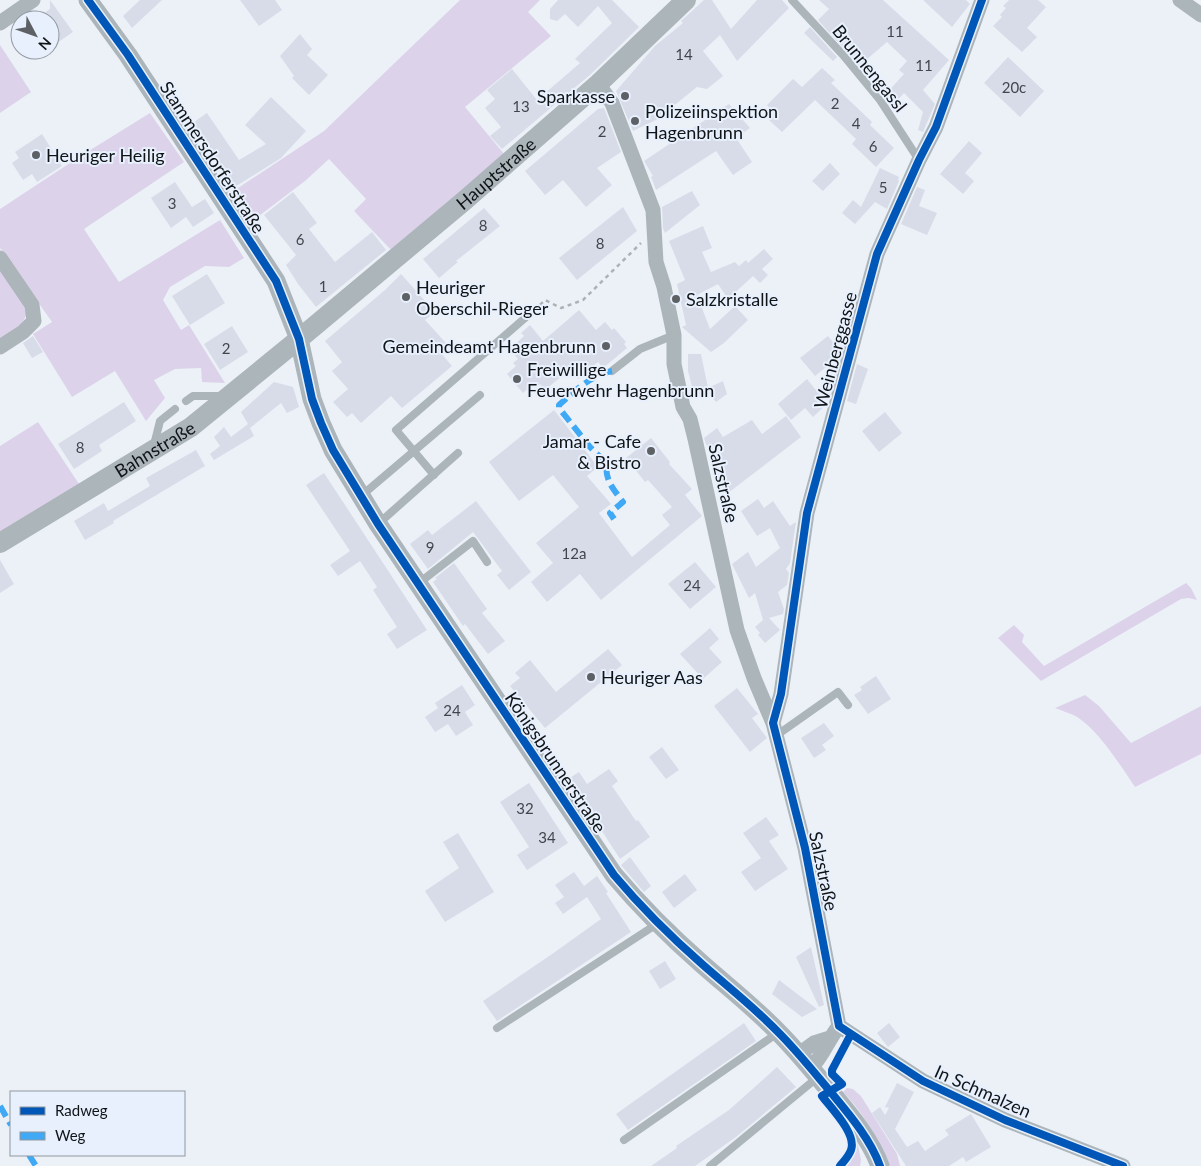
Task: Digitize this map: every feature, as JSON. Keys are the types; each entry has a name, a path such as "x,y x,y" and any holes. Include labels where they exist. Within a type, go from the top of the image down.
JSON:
{"main road":[{"name":"Hauptstraße","path":"300,339 464,201 598,84 686,0"},
{"name":"Bahnstraße","path":"0,543 191,427 300,339"}],"street":[{"path":"0,23 32,0"},
{"name":"Stammersdorferstraße","path":"88,0 128,55 276,281 300,339"},
{"name":"Weinberggasse","path":"775,729 807,513 877,254 919,160 936,128 982,0"},
{"path":"1180,0 1201,15"},
{"name":"Salzstraße","path":"598,84 612,103 653,210 656,262 664,288 674,335 674,364 683,407 690,419 696,438 737,630 775,729 805,848 834,1032"},
{"path":"0,258 32,305 34,321 23,332 0,347"},
{"name":"Königsbrunnerstraße","path":"300,339 312,399 334,450 378,524 614,875 657,924 779,1032 850,1115 864,1134 880,1166"},
{"path":"798,1054 834,1032"},
{"path":"815,1073 834,1032"},
{"name":"In Schmalzen","path":"834,1032 923,1081 1005,1120 1123,1166"},
{"path":"865,1166 869,1145"}],"lane":[{"name":"Brunnengassl","path":"792,0 843,55 880,100 919,160"},
{"path":"434,475 396,430 533,311"},
{"path":"612,371 640,349 674,335"},
{"path":"361,496 480,395"},
{"path":"186,401 193,396 229,396"},
{"path":"152,450 160,421 175,409"},
{"path":"378,524 458,453"},
{"path":"418,584 472,541 487,562"},
{"path":"775,729 838,692 848,705"},
{"path":"497,1028 657,924"},
{"path":"624,1140 779,1032"},
{"path":"710,1166 815,1073"}],"path":[{"path":"546,300 561,308 583,300 640,243 654,239"}],"shaded area":[{"path":"460,0 540,0 528,12 551,36 465,107 505,155 391,250 354,211 366,199 329,159 305,181 255,219 235,190 324,131"},
{"path":"0,45 31,92 0,113"},
{"path":"150,113 184,162 84,229 119,282 220,220 244,258 229,267 205,266 170,287 163,300 181,330 189,325 225,383 202,382 201,368 175,369 154,380 165,398 146,421 115,371 72,397 33,334 52,322 0,248 0,209"},
{"path":"0,268 27,307 27,313 15,330 0,339"},
{"path":"38,422 81,487 0,536 0,446"},
{"path":"1186,583 1197,600 1181,599 1041,681 998,638 1014,625 1024,635 1022,642 1044,666"},
{"path":"1085,695 1099,706 1131,743 1201,706 1201,754 1135,787 1109,749 1085,723 1069,713 1055,708"},
{"path":"847,1088 853,1089 861,1096 897,1154 900,1166 887,1166 869,1126 858,1109 843,1092"},
{"path":"857,1141 861,1160 860,1166 844,1166 853,1155"}],"building":[{"path":"50,0 57,10 49,10"},
{"path":"140,0 162,0 132,28 123,16"},
{"path":"240,0 275,0 282,10 259,26"},
{"path":"558,0 612,0 639,27 591,74 502,149 490,136 501,127 485,108 495,99 487,90 512,69 537,100 580,63 575,59 612,23 598,6 578,27 565,14 557,21 550,19 550,9"},
{"path":"704,0 712,0 731,29 757,0 782,0 789,8 737,61 720,35 703,51 723,76 707,89 697,87 662,117 633,131 616,91 655,46 683,23 681,21"},
{"path":"819,0 883,0 949,60 923,90 935,104 923,132 918,130 923,112 904,93 892,106 884,96 904,74 899,70 907,61 887,42 859,66 818,20 829,9"},
{"path":"923,0 966,0 970,4 952,27"},
{"path":"1009,0 1038,0 1046,7 1027,28 1037,37 1022,52 993,26 1002,17 1000,15 1006,8 1003,6"},
{"path":"60,14 73,32 60,41"},
{"path":"810,27 837,57 833,61 804,33"},
{"path":"300,34 312,49 307,55 328,75 309,95 292,78 294,76 280,56"},
{"path":"1008,57 1044,91 1020,117 984,83"},
{"path":"822,68 835,80 831,83 872,122 870,125 894,148 876,167 852,144 856,139 815,100 782,132 768,119 774,115 767,105 793,79 802,87"},
{"path":"271,97 306,131 281,158 233,188 191,124 207,113 239,160 266,144 245,125"},
{"path":"729,104 750,128 736,138 752,162 733,175 716,151 656,190 651,177 653,176 644,161"},
{"path":"604,108 621,152 597,168 612,185 586,207 563,180 545,195 525,171 598,109"},
{"name":"Heuriger Heilig","path":"42,134 62,166 37,182 32,174 23,180 12,163 19,158 15,152"},
{"path":"969,141 982,153 965,173 974,181 963,194 940,174"},
{"path":"830,163 840,174 823,191 812,181"},
{"path":"880,168 899,177 887,209 875,202 855,224 842,213 853,200 861,207"},
{"path":"175,182 192,207 205,199 214,213 193,227 186,217 171,228 151,198"},
{"path":"917,187 925,190 919,206 937,213 927,235 901,224"},
{"path":"692,191 700,205 665,233 662,207"},
{"path":"293,192 317,223 309,229 335,262 372,232 386,250 316,307 286,265 296,255 264,215"},
{"path":"623,207 637,231 577,280 559,258"},
{"path":"484,208 500,226 456,261 458,262 439,278 423,259"},
{"path":"703,226 712,248 702,252 711,272 735,262 739,266 746,260 748,263 764,249 773,259 762,269 768,275 760,283 753,276 728,299 718,284 697,295 710,329 735,306 748,320 724,343 711,352 682,327 686,325 677,284 685,280 669,241"},
{"path":"207,274 225,303 190,325 172,296"},
{"path":"401,274 435,312 425,320 446,343 440,352 452,366 402,408 391,396 361,423 352,413 347,417 333,402 348,389 332,371 342,362 325,341"},
{"path":"579,310 596,330 605,322 612,330 614,328 626,342 624,344 627,348 603,368 598,362 578,379 569,370 545,390 540,384 536,388 533,384 523,393 507,374 516,366 513,363 518,359 511,348 524,336 521,333 530,325 543,341"},
{"path":"232,326 248,352 220,370 204,344"},
{"path":"33,336 43,352 32,358 23,343"},
{"path":"828,336 841,352 840,356 815,376 800,358"},
{"path":"688,354 701,354 708,388 723,381 727,394 716,402 708,392 695,398 688,371"},
{"path":"857,364 868,369 856,404 847,401"},
{"path":"807,379 827,404 813,417 805,408 791,420 778,404"},
{"path":"274,382 293,387 299,407 287,413 281,403 250,428 254,436 214,460 210,454 220,446 214,437 224,427 231,437 248,424 241,412"},
{"path":"124,402 136,421 99,445 102,451 74,469 58,444"},
{"path":"554,410 598,467 587,476 611,504 599,513 632,557 670,525 662,515 672,507 648,480 645,482 626,458 651,438 670,462 669,464 692,489 685,495 702,516 601,600 580,574 547,602 531,582 553,563 536,543 579,507 553,475 519,501 489,462"},
{"path":"885,412 902,433 879,452 862,431"},
{"path":"786,416 801,437 728,493 712,471 719,466 704,438 717,428 723,437 752,420 762,434"},
{"path":"196,450 205,466 85,540 74,521 104,503 108,511 150,486 146,478"},
{"path":"324,473 427,630 397,649 387,634 397,627 373,590 377,587 360,561 338,576 330,565 350,551 306,485"},
{"path":"758,499 764,508 773,501 790,526 796,522 790,563 786,569 789,573 787,585 778,592 784,609 783,614 769,618 780,630 765,643 758,635 760,633 755,627 763,620 755,593 749,598 732,564 748,552 756,567 780,548 770,528 757,536 741,511"},
{"path":"476,501 531,572 509,590 497,575 502,571 473,532 428,569 410,544 428,530 432,535"},
{"path":"0,560 14,584 0,593"},
{"path":"695,562 716,587 690,609 668,584"},
{"path":"454,563 487,609 482,613 505,641 488,654 465,624 463,626 433,582 437,579 435,578"},
{"path":"710,628 719,639 709,648 722,662 703,679 680,654"},
{"name":"Heuriger Aas","path":"608,649 622,665 545,728 510,686 520,678 515,673 530,660 556,692"},
{"path":"876,676 891,699 868,714 854,695 862,690 860,687"},
{"path":"462,685 475,705 465,712 473,725 456,736 448,724 435,732 425,717 438,708 435,703"},
{"path":"737,688 758,714 752,718 767,738 750,752 714,706"},
{"path":"824,723 834,736 822,745 826,750 814,758 801,738"},
{"path":"662,747 679,770 666,779 649,757"},
{"path":"609,769 618,781 612,786 636,821 638,820 650,837 620,859 600,828 565,781 579,772 587,784"},
{"path":"529,783 568,843 527,870 517,855 529,847 500,802"},
{"path":"766,817 779,835 769,841 788,869 755,891 741,872 761,858 743,833"},
{"path":"458,833 494,892 445,922 425,891 459,868 443,842"},
{"path":"630,857 651,886 644,892 621,865"},
{"path":"574,872 584,886 597,876 631,932 497,1021 483,1001 601,919 587,897 563,914 555,903 564,897 555,885"},
{"path":"685,874 697,890 674,908 662,892"},
{"path":"811,947 824,1005 819,1007 796,957"},
{"path":"665,961 676,979 660,989 649,971"},
{"path":"779,980 817,1009 802,1017 772,994"},
{"path":"744,1023 756,1041 628,1130 616,1114"},
{"path":"889,1023 900,1037 888,1047 877,1033"},
{"path":"777,1067 796,1087 736,1137 695,1166 651,1166 677,1148 676,1146 729,1110"},
{"path":"897,1083 914,1092 895,1129 907,1147 918,1141 925,1151 949,1135 945,1130 971,1114 991,1147 966,1162 963,1157 949,1166 906,1166 872,1113 880,1107 885,1115 889,1108 885,1107"}],"marked path":[{"path":"612,371 597,376 584,384 559,405 559,408 590,447 606,463 608,480 623,502 610,513 614,519"},
{"path":"0,1106 10,1123"},
{"path":"30,1156 36,1166"}],"cycle path":[{"path":"88,0 128,55 276,281 299,339 312,399 333,450 378,524 614,875 667,932 761,1015 792,1047 858,1126 880,1166"},
{"path":"982,0 936,127 919,160 877,254 807,513 781,694 773,723 805,848 839,1026 923,1081 1005,1120 1123,1166"},
{"path":"840,1166 851,1150 850,1136 847,1129 822,1096 842,1084 832,1074 832,1070 851,1034"}],"place":[{"name":"Sparkasse","path":"625,96"},
{"name":"Polizeiinspektion Hagenbrunn","path":"635,121"},
{"name":"Heuriger Heilig","path":"36,155"},
{"name":"Heuriger Oberschil-Rieger","path":"406,297"},
{"name":"Salzkristalle","path":"676,299"},
{"name":"Gemeindeamt Hagenbrunn","path":"606,346"},
{"name":"Freiwillige Feuerwehr Hagenbrunn","path":"517,379"},
{"name":"Jamar - Cafe & Bistro","path":"651,451"},
{"name":"Heuriger Aas","path":"591,677"}]}
